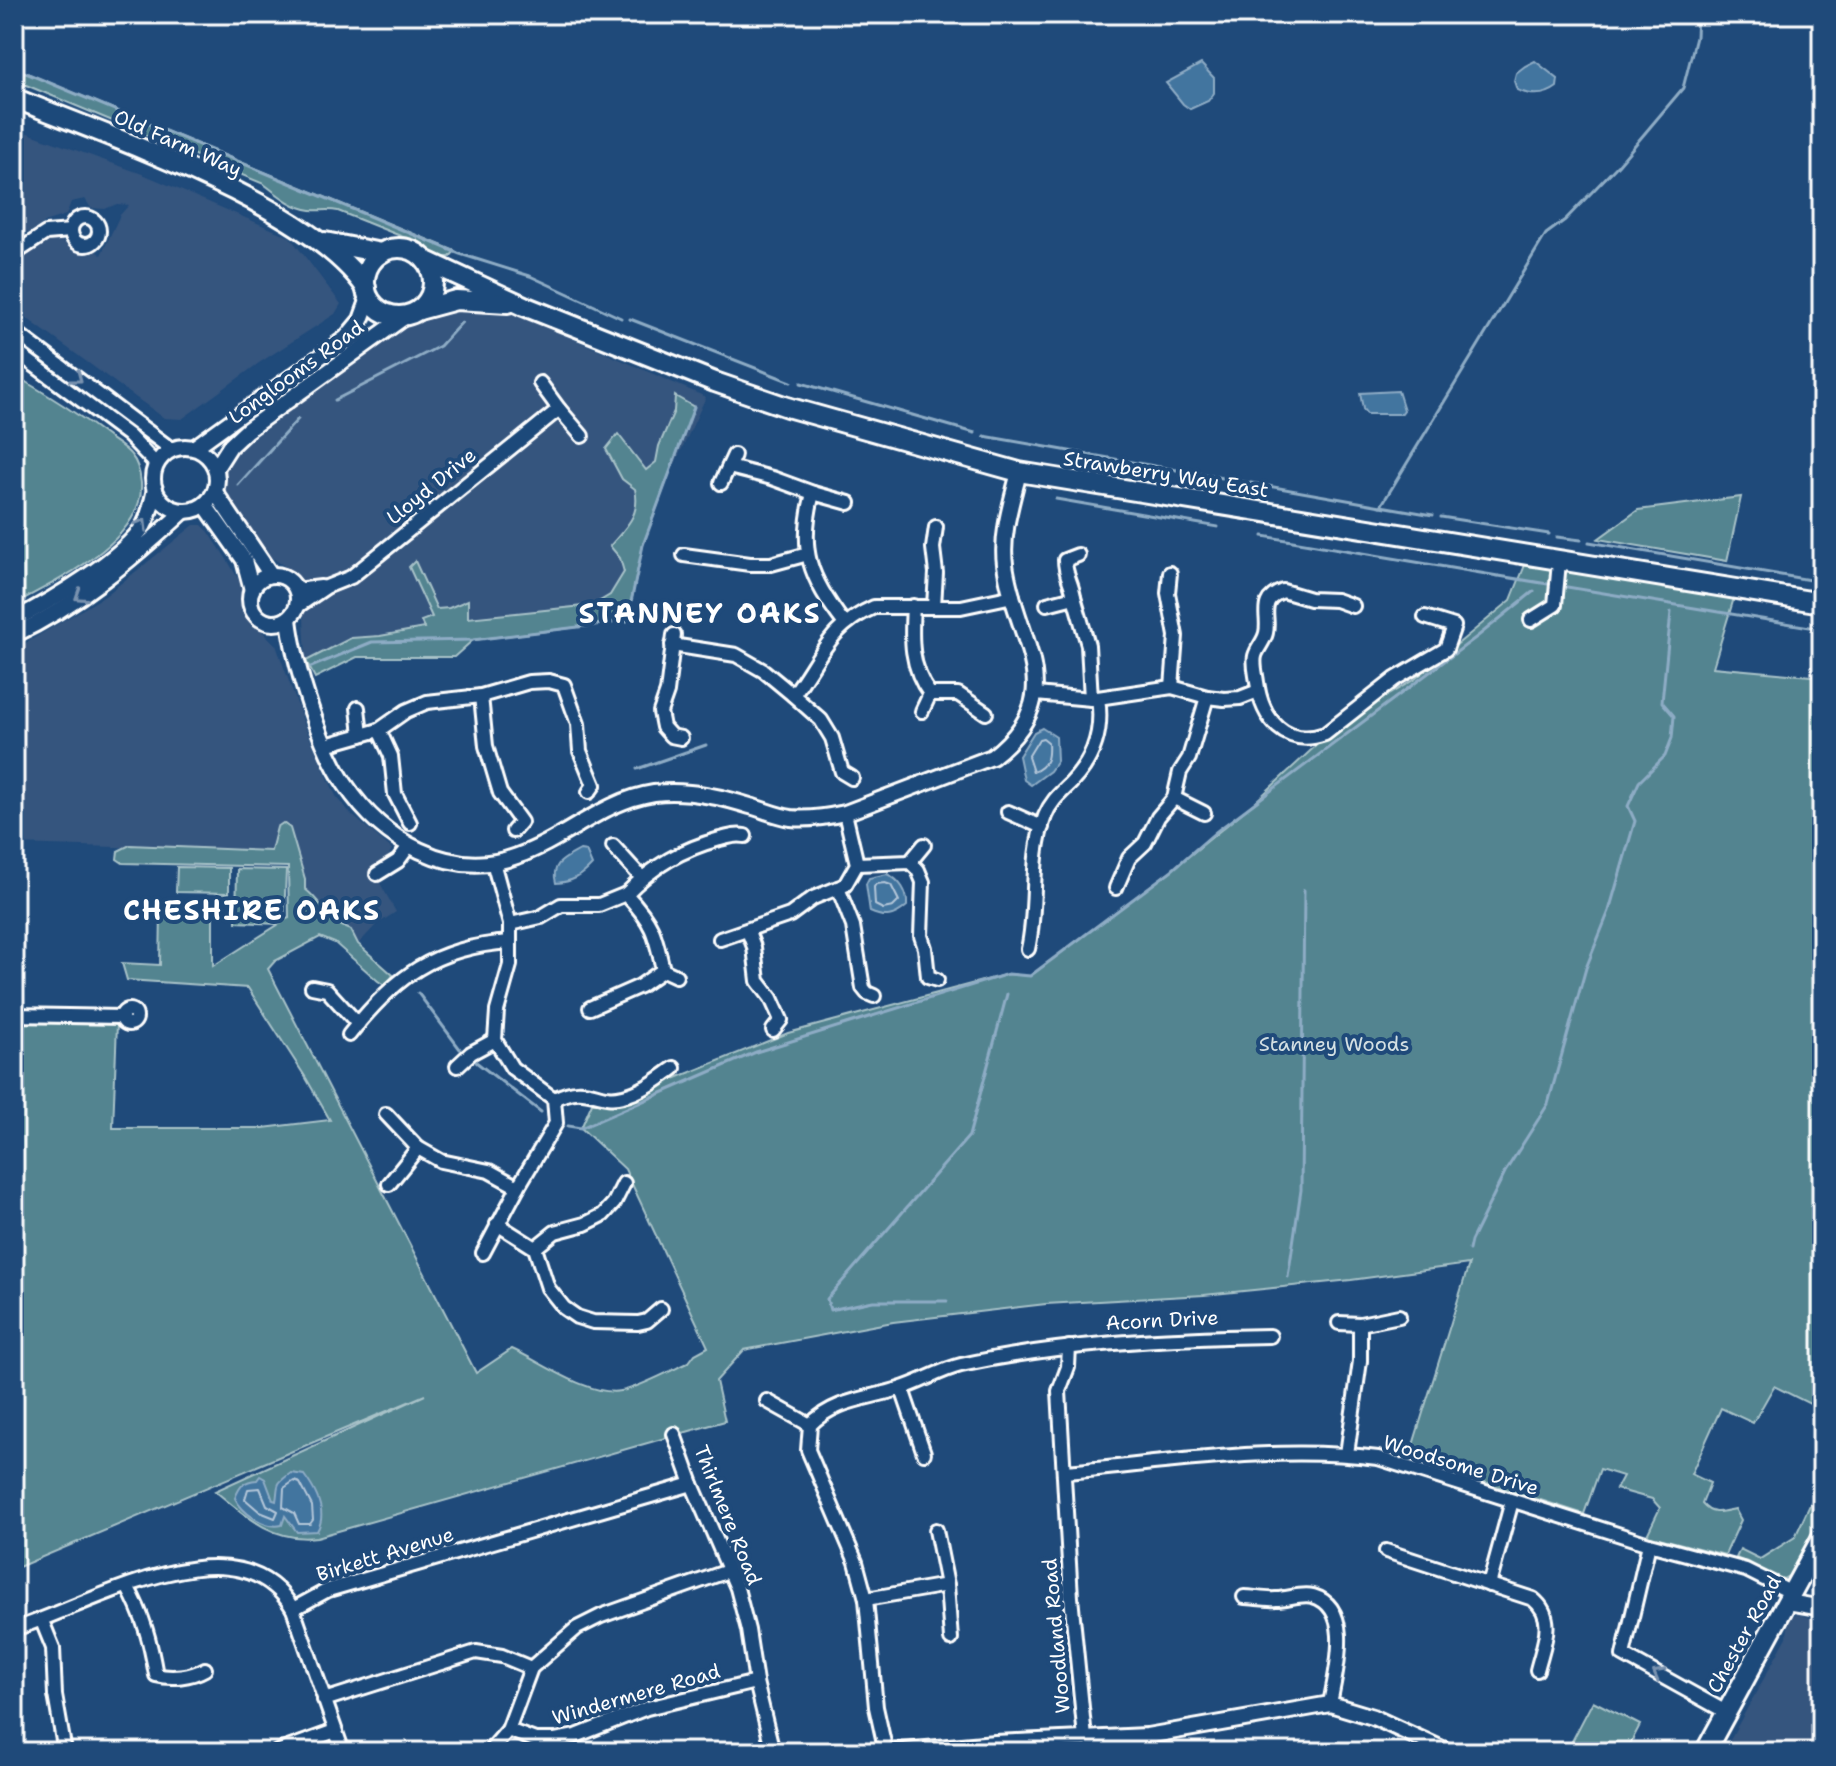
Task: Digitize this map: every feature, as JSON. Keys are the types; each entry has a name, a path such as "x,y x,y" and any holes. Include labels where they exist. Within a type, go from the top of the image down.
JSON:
{"main road":[{"name":"Old Farm Way","path":"14,98 187,169 269,210 318,240 348,265 367,293"},
{"name":"Old Farm Way","path":"318,240 381,253"},
{"path":"394,248 408,248 427,261 433,279 432,291 427,302 412,313 386,313 367,293 368,268 381,253 394,248"},
{"name":"Strawberry Way East","path":"427,261 524,306 787,407 1019,472 1822,603"},
{"name":"Strawberry Way East","path":"412,313 445,302 467,300 524,306"},
{"name":"Chester Road","path":"1705,1752 1822,1537"}],"street":[{"path":"14,254 46,233 71,231"},
{"name":"Longlooms Road","path":"195,447 231,424 346,338 361,320 367,293"},
{"name":"Longlooms Road","path":"216,468 230,446 247,430 412,313"},
{"path":"14,331 171,449"},
{"path":"14,350 128,435 156,464"},
{"path":"540,383 582,436"},
{"name":"Lloyd Drive","path":"298,606 326,587 351,577 559,409"},
{"path":"14,620 102,565 132,541 150,511 156,464 171,449 195,447 205,452 216,468 218,479 215,492 205,505 184,511 142,550 82,596 14,635"},
{"path":"721,483 734,455"},
{"path":"729,467 849,503"},
{"path":"282,621 333,764 360,804 382,826 409,846 432,856 454,861 493,862 517,856 620,801 655,793 705,793 790,818 825,818 992,757 1010,743 1021,728 1036,694 1033,661 1005,564 1005,536 1019,472"},
{"path":"155,489 169,507 184,511"},
{"path":"215,492 271,575 286,579 296,590 298,606 282,621 262,620 256,615 250,601 257,583 271,575"},
{"path":"813,493 808,513 808,554 821,593 844,623"},
{"path":"205,505 244,560 252,590"},
{"path":"934,606 936,573 933,548 937,527"},
{"path":"696,540 689,555 750,564 771,564 808,554"},
{"path":"1028,949 1034,919 1032,894 1042,827 1052,802 1079,774 1095,747 1098,733 1088,645 1062,557 1078,555"},
{"path":"1531,620 1555,605 1559,562"},
{"path":"1170,573 1168,593 1176,636 1172,687"},
{"name":"Lloyd Drive","path":"296,590 326,587"},
{"path":"1344,608 1283,591 1272,597 1265,614 1266,633 1254,659 1258,691 1268,716 1286,734 1311,739 1325,734 1395,679 1446,649 1454,626 1425,617"},
{"path":"793,695 824,647 844,623 874,607 961,607 1013,596"},
{"path":"1047,604 1074,597"},
{"path":"913,606 911,638 914,663 930,694"},
{"path":"672,741 663,727 660,712 667,692 673,640 736,655 764,671 821,720 832,738 843,778"},
{"path":"564,685 575,675"},
{"path":"326,745 379,730 406,711 427,702 481,696 529,682 549,681 564,685"},
{"path":"564,685 578,724 580,751 596,787"},
{"path":"1036,694 1094,699 1172,687 1207,697 1240,698 1258,691"},
{"path":"922,711 930,694"},
{"path":"930,694 958,694 986,713"},
{"path":"481,696 486,746 500,793 522,825"},
{"path":"1123,882 1129,858 1145,843 1158,817 1174,798 1207,697"},
{"path":"358,708 361,735"},
{"path":"379,730 391,756 395,794 410,823"},
{"path":"1174,798 1204,813"},
{"path":"1008,812 1042,827"},
{"path":"720,939 790,915 813,898 838,888 851,878 857,864 845,813"},
{"path":"510,924 541,917 561,905 599,905 626,894 675,854 737,830"},
{"path":"910,862 924,845"},
{"path":"377,874 398,861 409,846"},
{"path":"613,846 642,878"},
{"path":"483,1253 556,1123 554,1099 512,1068 495,1040 497,1011 510,965 510,924 493,862"},
{"path":"857,864 910,862 918,870 923,882 921,936 929,980"},
{"path":"838,888 853,926 866,997"},
{"path":"626,894 655,930 663,970"},
{"path":"748,931 754,947 758,981 771,998 781,1024"},
{"path":"319,984 334,996 353,1030 400,980 423,965 464,947 510,942"},
{"path":"663,970 676,976"},
{"path":"590,1008 640,986 663,970"},
{"path":"14,1015 122,1017"},
{"path":"457,1066 471,1053 495,1040"},
{"path":"554,1099 577,1090 622,1097 642,1089 674,1068"},
{"path":"386,1114 418,1148 441,1161 489,1171 518,1187"},
{"path":"389,1184 418,1148"},
{"path":"535,1248 555,1232 585,1224 603,1215 625,1191"},
{"path":"497,1224 535,1248 548,1288 564,1308 577,1317 593,1322 638,1323 647,1321 661,1309"},
{"path":"1339,1323 1360,1324 1399,1316"},
{"name":"Acorn Drive","path":"810,1425 829,1409 902,1389 958,1366 1069,1347 1129,1341 1264,1336 1256,1321"},
{"path":"1347,1454 1360,1361 1360,1324"},
{"name":"Woodland Road","path":"1069,1347 1068,1367 1059,1391 1071,1597 1085,1738 1147,1736 1330,1704 1373,1717 1449,1752"},
{"path":"902,1389 924,1453"},
{"path":"767,1401 810,1425 808,1450 856,1562 866,1599 876,1707 886,1752"},
{"name":"Thirlmere Road","path":"674,1434 692,1484 731,1570 748,1630 756,1682 773,1752"},
{"name":"Woodsome Drive","path":"1065,1472 1277,1453 1347,1454 1378,1458 1649,1544 1746,1570 1790,1597"},
{"name":"Birkett Avenue","path":"293,1609 328,1590 692,1484"},
{"path":"1489,1585 1512,1501"},
{"path":"936,1530 947,1585 951,1639"},
{"path":"1649,1544 1623,1655 1726,1712"},
{"path":"1386,1551 1533,1599 1545,1613 1548,1622 1537,1670"},
{"path":"14,1629 42,1621 157,1575 189,1568 226,1568 270,1583 293,1609 343,1752"},
{"path":"489,1752 508,1730 531,1668 562,1640 589,1621 731,1570"},
{"path":"866,1599 947,1585"},
{"path":"127,1586 150,1636 158,1691"},
{"path":"1244,1597 1277,1599 1313,1596 1328,1604 1336,1617 1340,1637 1330,1704"},
{"path":"1790,1597 1822,1608"},
{"path":"42,1621 53,1648 55,1695 65,1752"},
{"path":"324,1700 476,1652 502,1656 531,1668"},
{"path":"156,1675 196,1674 205,1669"},
{"name":"Windermere Road","path":"508,1730 535,1740 566,1738 647,1708 756,1682"},
{"path":"277,1752 335,1731"},
{"path":"1147,1736 1151,1752"},
{"path":"892,1752 995,1748 1085,1738"}],"shaded area":[{"path":"14,128 145,175 290,237 341,304 335,314 259,363 182,419 164,418 14,309 14,258 43,238 94,249 101,255 120,215 129,205 91,208 85,199 71,202 66,215 47,221 29,233 14,229"},
{"path":"482,299 706,397 609,606 306,661 303,598 286,567 263,552 224,487 224,463 237,444 414,317"},
{"path":"194,525 202,525 209,532 240,582 250,624 276,645 306,729 336,796 352,815 392,849 385,863 374,872 396,912 376,925 351,952 320,923 283,852 14,844 14,650 105,596"},
{"path":"1798,1614 1822,1622 1822,1752 1723,1752 1787,1637 1789,1617"}],"green space":[{"path":"14,68 455,251 450,257 439,257 413,241 338,211 298,207 264,184 14,80"},
{"path":"14,375 126,450 137,465 141,483 138,504 129,523 114,540 74,571 14,604 14,574 18,572 14,537"},
{"path":"675,396 694,407 643,545 627,621 473,640 454,657 357,657 315,678 306,661 351,638 424,628 421,621 432,617 409,567 415,561 437,609 468,600 468,618 593,605 610,595 624,572 620,558 610,546 631,520 636,498 635,489 622,479 606,449 618,434 646,470 656,462 659,446 674,411"},
{"path":"1741,497 1727,561 1598,539 1638,510"},
{"name":"Stanney Woods","path":"1529,555 1737,588 1713,667 1822,677 1822,1121 1816,1125 1822,1133 1822,1179 1819,1184 1822,1186 1822,1410 1774,1386 1753,1423 1721,1408 1691,1474 1710,1483 1702,1504 1706,1508 1717,1512 1735,1509 1741,1520 1725,1555 1647,1535 1660,1508 1652,1499 1616,1489 1623,1476 1600,1469 1584,1514 1409,1458 1469,1264 1204,1295 1046,1304 893,1322 744,1350 716,1381 725,1421 317,1537 302,1538 274,1532 249,1518 215,1491 425,1395 14,1569 14,1020 117,1023 113,1128 263,1128 330,1120 248,988 127,980 122,963 160,965 161,913 213,914 213,966 279,924 236,922 237,869 286,870 284,920 289,918 288,867 123,863 117,859 118,851 130,845 271,851 277,827 283,823 290,828 305,889 336,922 351,930 358,944 393,975 386,986 335,943 320,937 275,961 268,969 476,1373 512,1349 580,1384 594,1389 621,1391 646,1383 689,1362 695,1354 708,1347 625,1169 581,1128 592,1103 624,1103 671,1080 788,1033 1008,974 1030,976 1172,870 1255,802 1321,741 1415,679 1511,600"},
{"path":"177,867 229,868 229,893 176,892"},
{"path":"1822,1479 1822,1517 1790,1575 1783,1579 1736,1558 1740,1549 1760,1559 1795,1537"},
{"path":"1593,1701 1640,1725 1626,1752 1584,1752 1570,1745"}],"water":[{"path":"1535,61 1558,79 1557,87 1547,93 1517,90 1514,81 1516,73"},
{"path":"1201,64 1214,78 1214,93 1208,101 1190,109 1166,83"},
{"path":"1398,391 1404,410 1401,414 1367,414 1363,409 1360,393"},
{"path":"1042,728 1056,737 1057,761 1050,771 1031,785 1024,780 1019,756 1034,732"},
{"path":"580,850 586,851 592,865 576,878 556,883 557,866"},
{"path":"887,874 902,887 907,906 894,915 880,916 870,912 866,884 869,878"},
{"path":"291,1473 304,1475 316,1495 321,1510 317,1531 297,1532 285,1516 282,1525 268,1525 248,1514 235,1498 243,1484 260,1476 265,1479 276,1501 280,1483"}],"waterway":[{"path":"1433,515 1381,506 1546,234 1565,220 1618,165 1683,88 1696,37 1697,14"},
{"path":"14,68 460,254 530,276 621,318"},
{"path":"630,319 791,382"},
{"path":"335,400 440,346 462,322"},
{"path":"801,383 975,433"},
{"path":"311,667 372,642 473,640 627,621 643,545 694,407"},
{"path":"238,485 298,419"},
{"path":"984,436 1381,506"},
{"path":"1056,499 1218,527"},
{"path":"1441,517 1549,534"},
{"path":"1263,536 1498,576"},
{"path":"1557,537 1581,540"},
{"path":"1589,542 1822,582"},
{"path":"1499,576 1554,585"},
{"path":"1561,586 1822,629"},
{"path":"568,1126 581,1128 756,1052 1008,974 1030,976 1534,591"},
{"path":"1469,1250 1505,1172 1548,1104 1586,968 1609,911 1635,821 1628,806 1639,782 1665,756 1672,738 1674,716 1662,702 1671,612"},
{"path":"637,769 706,745"},
{"path":"1288,1277 1301,1190 1304,890"},
{"path":"418,993 460,1049"},
{"path":"947,1301 873,1301 830,1310 827,1299 969,1136 1007,994"},
{"path":"476,1062 541,1112"}],"district":[{"name":"STANNEY OAKS","path":"700,613"},
{"name":"CHESHIRE OAKS","path":"252,910"}]}
